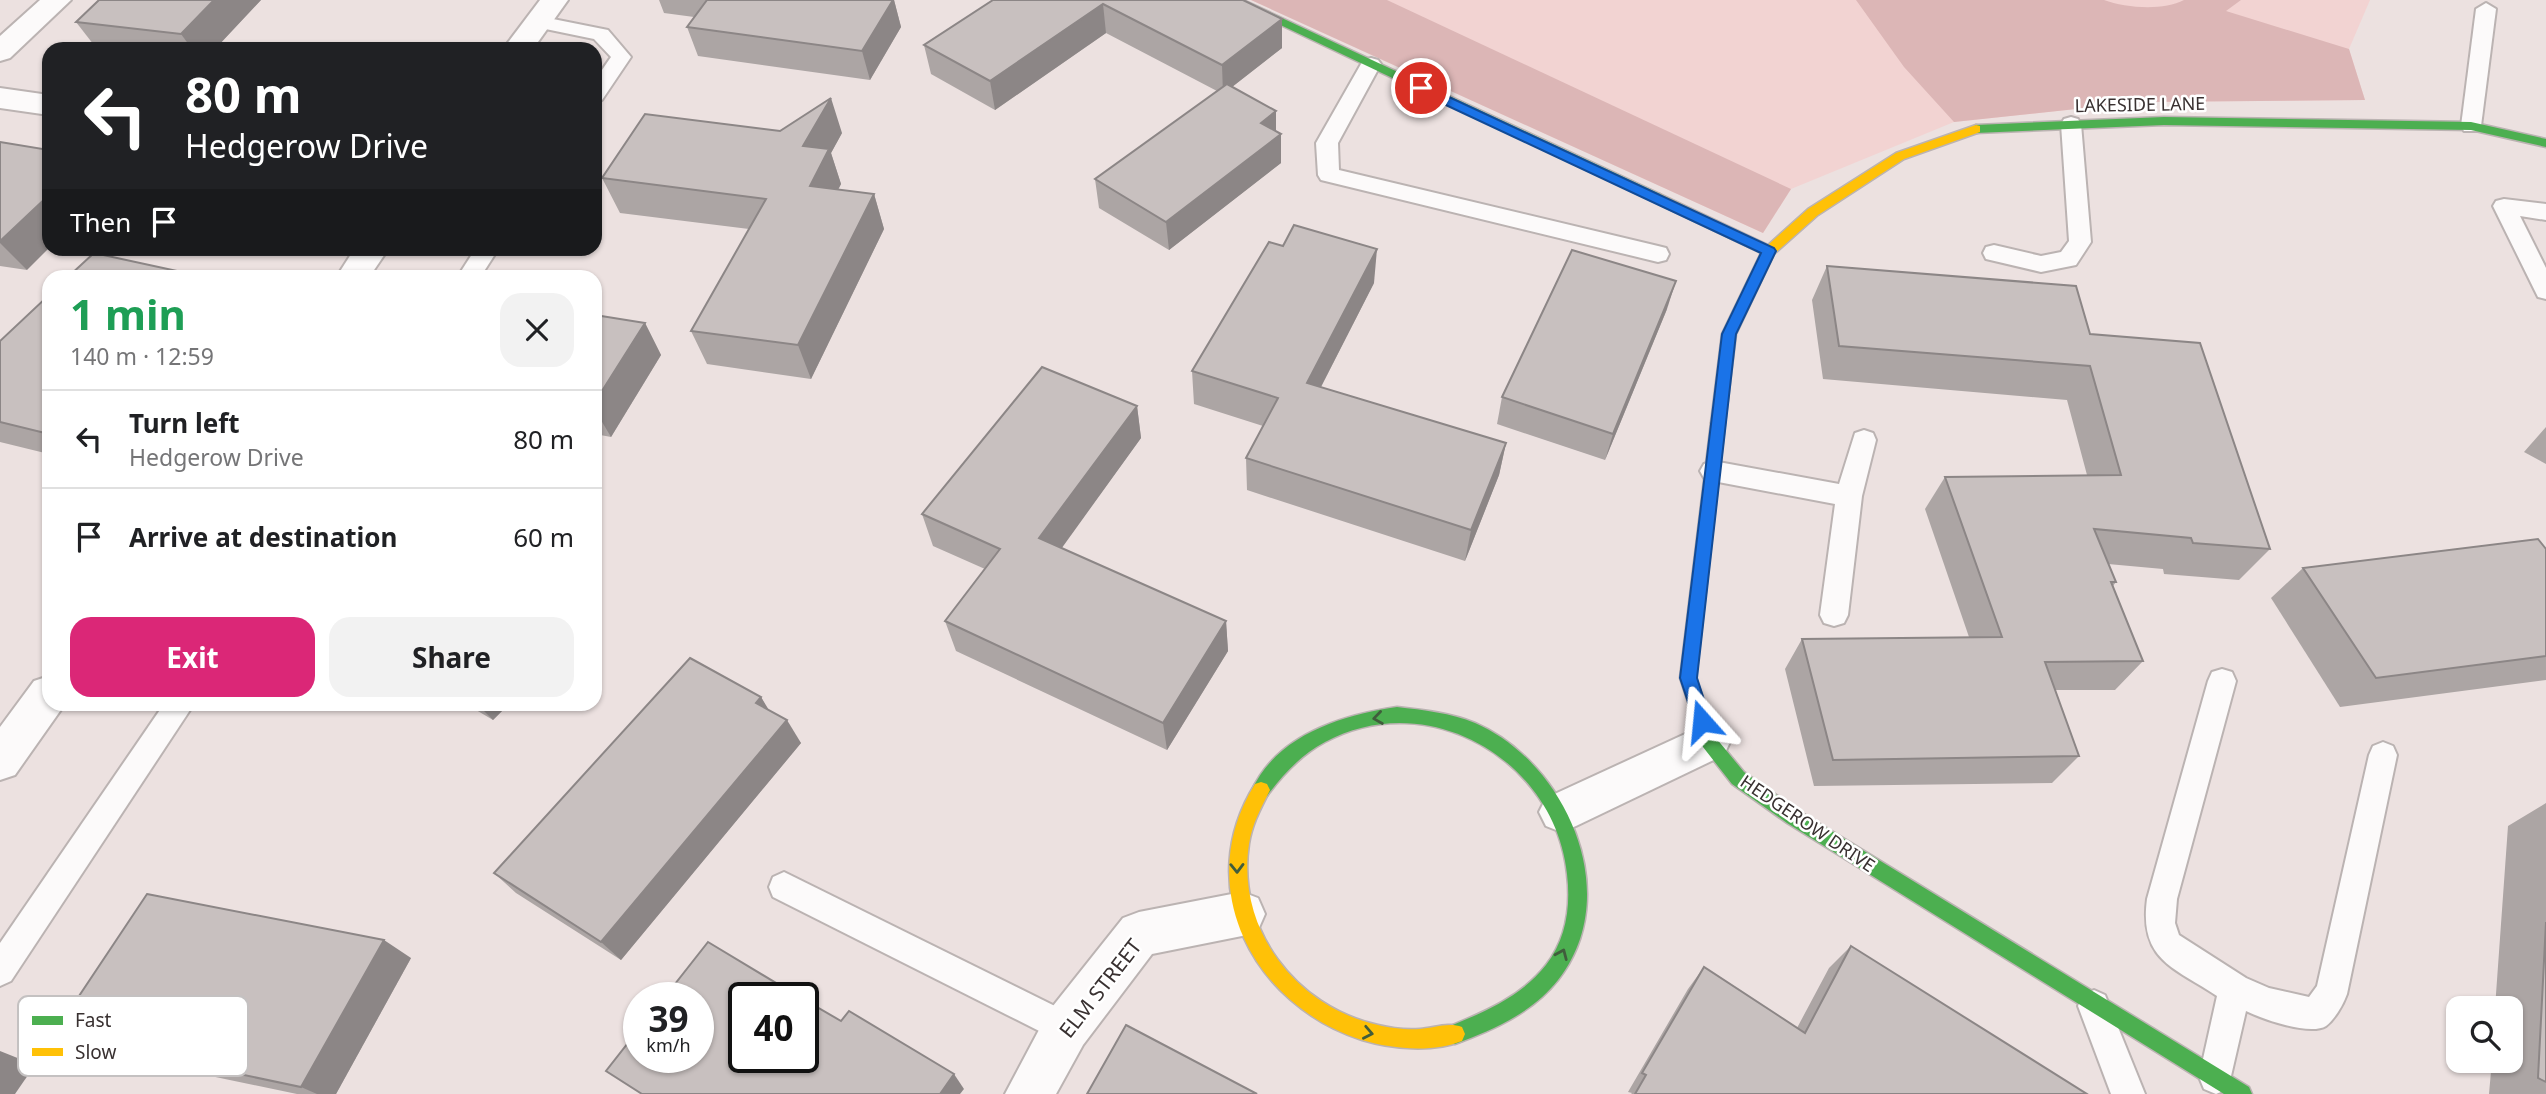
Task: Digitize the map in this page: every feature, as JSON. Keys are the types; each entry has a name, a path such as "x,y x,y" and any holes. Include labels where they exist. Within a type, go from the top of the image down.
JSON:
{"street":[{"path":"0,52 57,0"},
{"path":"1234,0 1769,251"},
{"path":"524,42 546,11"},
{"path":"0,98 42,104"},
{"name":"LAKESIDE LANE","path":"1769,251 1813,212 1900,156 1981,127 2164,121 2471,126 2546,143"},
{"name":"HEDGEROW DRIVE","path":"1769,251 1729,334 1688,678 1709,742 1738,778 1793,817 2242,1094"},
{"path":"0,761 42,704"},
{"path":"1397,715 1446,721 1492,740 1532,771 1561,812 1577,862 1577,914 1558,963 1522,1004 1473,1031 1416,1041 1358,1032 1306,1005 1265,964 1241,914 1236,864 1245,816 1269,775 1305,743 1348,722 1397,715"},
{"path":"1561,812 1709,742"},
{"name":"ELM STREET","path":"1029,1094 1066,1028 1139,934 1241,914"}],"lane":[{"path":"2471,126 2486,9"},
{"path":"546,11 601,34 621,57 602,85"},
{"path":"1371,64 1327,143 1329,175 1658,254"},
{"path":"1994,253 2041,264 2068,259 2080,242 2071,124"},
{"path":"2546,212 2504,206 2546,290"},
{"path":"1834,615 1849,496 1864,440"},
{"path":"1713,471 1849,496"},
{"path":"2222,681 2162,899 2160,923 2168,945 2235,989 2267,1004 2315,1014 2331,994 2382,755"},
{"path":"0,970 175,711"},
{"path":"784,887 1066,1028"},
{"path":"2216,1077 2235,989"},
{"path":"2093,1004 2128,1094"}],"shaded area":[{"path":"1251,0 2370,0 2349,49 2365,100 2141,102 1954,122 1791,189 1763,233"},
{"path":"1251,0 1387,0 1791,189 1763,233"},
{"path":"1856,0 2104,0 2144,7 2166,6 2184,0 2241,0 2226,11 2349,49 2365,100 2141,102 1954,122 1904,67"}],"building":[{"path":"99,0 214,0 181,34 76,22"},
{"path":"707,0 893,0 862,51 687,27"},
{"path":"993,0 1243,0 1282,19 1222,65 1103,4 990,81 924,45"},
{"path":"1227,84 1276,111 1261,123 1281,134 1166,222 1095,179"},
{"path":"831,98 803,146 829,149 810,186 874,194 798,345 691,331 766,199 602,178 645,114 780,131"},
{"path":"0,142 42,149 42,202 0,241"},
{"path":"1294,225 1377,249 1307,383 1506,443 1471,530 1246,458 1278,398 1192,371 1269,242 1283,246"},
{"path":"1572,250 1676,281 1613,434 1502,397"},
{"path":"91,256 108,256 172,270 76,270"},
{"path":"1827,266 2076,286 2090,334 2200,343 2270,549 2193,543 2191,538 2094,529 2116,582 2111,582 2143,661 2045,662 2079,756 1833,760 1802,639 2002,637 1945,477 2121,475 2090,366 1839,346"},
{"path":"42,302 42,432 0,422 0,341"},
{"path":"602,316 645,323 602,391"},
{"path":"1042,367 1137,406 1039,538 1226,621 1163,723 945,621 1000,549 922,514"},
{"path":"2538,539 2546,549 2546,656 2376,678 2303,568"},
{"path":"690,658 761,697 756,703 787,720 601,942 494,873"},
{"path":"147,894 384,940 301,1087 248,1076 248,996 79,996"},
{"path":"2546,922 2546,1082 2538,1078"},
{"path":"708,942 774,982 728,982 728,1073 819,1073 819,1008 841,1021 849,1011 954,1074 940,1094 642,1094 606,1071 623,1049 623,1073 714,1073 714,982 677,982"},
{"path":"1851,946 2087,1094 1635,1094 1646,1075 1642,1073 1704,967 1805,1033"},
{"path":"1126,1025 1257,1094 1087,1094"}],"traffic: fast":[{"path":"1234,0 1655,197"},
{"path":"1976,129 2164,121 2471,126 2546,143"},
{"path":"1718,423 1688,678 1709,742 1738,778 1793,817 2242,1094"},
{"path":"1397,715 1461,726 1499,745 1525,767 1547,795 1564,826 1575,860 1578,894 1574,927 1552,973 1515,1006 1486,1022 1455,1034"},
{"path":"1261,790 1289,757 1320,736 1355,722 1397,715"}],"traffic: slow":[{"path":"1718,423 1729,334 1769,251 1813,212 1900,156 1976,129"},
{"path":"1655,197 1769,251"},
{"path":"1261,790 1243,831 1238,877 1244,916 1259,950 1281,981 1310,1005 1343,1024 1379,1035 1417,1039 1455,1034"}],"route":[{"path":"1421,88 1769,251 1729,334 1688,678 1702,721"}]}
